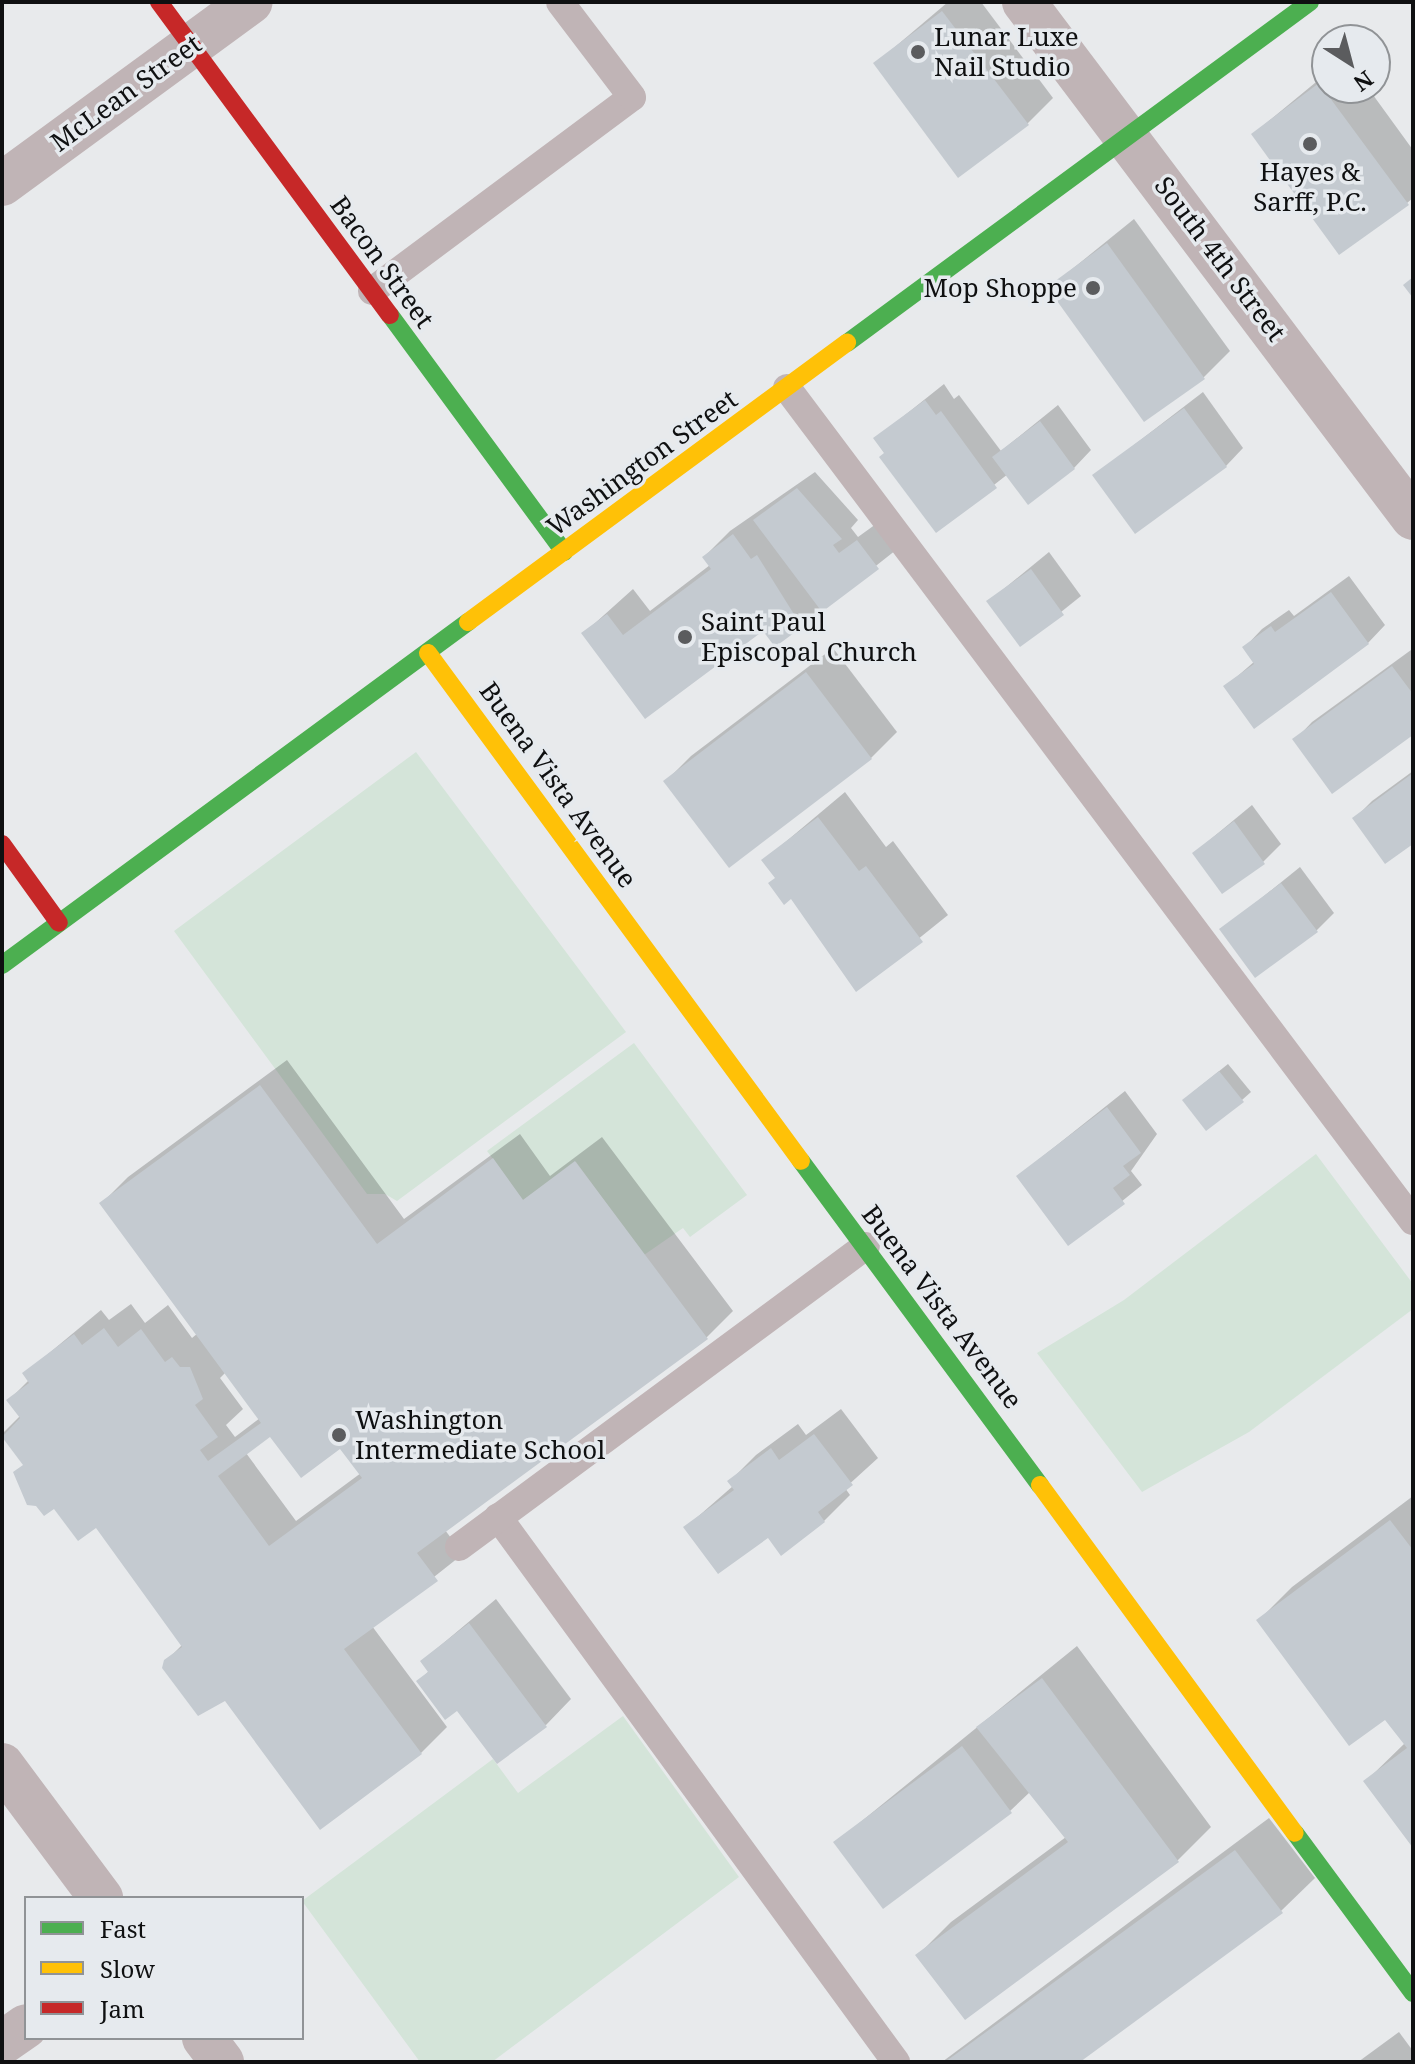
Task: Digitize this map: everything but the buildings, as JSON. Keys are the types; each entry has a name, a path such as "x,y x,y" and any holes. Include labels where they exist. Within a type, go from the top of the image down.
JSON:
{"street":[{"name":"Bacon Street","path":"159,2 564,552"},
{"name":"McLean Street","path":"2,184 251,2"},
{"name":"South 4th Street","path":"1024,2 1413,518"},
{"name":"Washington Street","path":"2,965 1128,139 1310,2"},
{"name":"Buena Vista Avenue","path":"428,653 1413,1993"},
{"path":"2,844 59,923"},
{"path":"2,1765 100,1896"},
{"path":"2,2043 24,2027"},
{"path":"206,2040 222,2062"}],"lane":[{"path":"372,291 632,97 560,2"},
{"path":"787,388 1413,1221"},
{"path":"459,1547 866,1246"},
{"path":"498,1517 896,2062"}],"green space":[{"path":"416,752 626,1032 397,1201 385,1194 367,1194 174,931"},
{"path":"634,1043 747,1195 690,1237 683,1228 644,1255 576,1162 523,1200 487,1151"},
{"path":"1316,1154 1413,1284 1413,1309 1249,1432 1142,1492 1037,1353 1124,1300"},
{"path":"623,1716 739,1877 492,2062 420,2062 304,1904 304,1900 493,1759 518,1793"}],"traffic: fast":[{"path":"847,343 1310,2"},
{"path":"390,315 564,552"},
{"path":"2,965 468,622"},
{"path":"801,1161 1040,1485"},
{"path":"1295,1833 1413,1993"}],"traffic: slow":[{"path":"468,622 847,343"},
{"path":"428,653 801,1161"},
{"path":"1040,1485 1295,1833"}],"traffic: jam":[{"path":"159,2 390,315"},
{"path":"2,844 59,923"}],"place":[{"name":"Lunar Luxe Nail Studio","path":"918,52"},
{"name":"Hayes & Sarff, P.C.","path":"1310,144"},
{"name":"Mop Shoppe","path":"1093,288"},
{"name":"Saint Paul Episcopal Church","path":"685,637"},
{"name":"Washington Intermediate School","path":"339,1435"}]}
